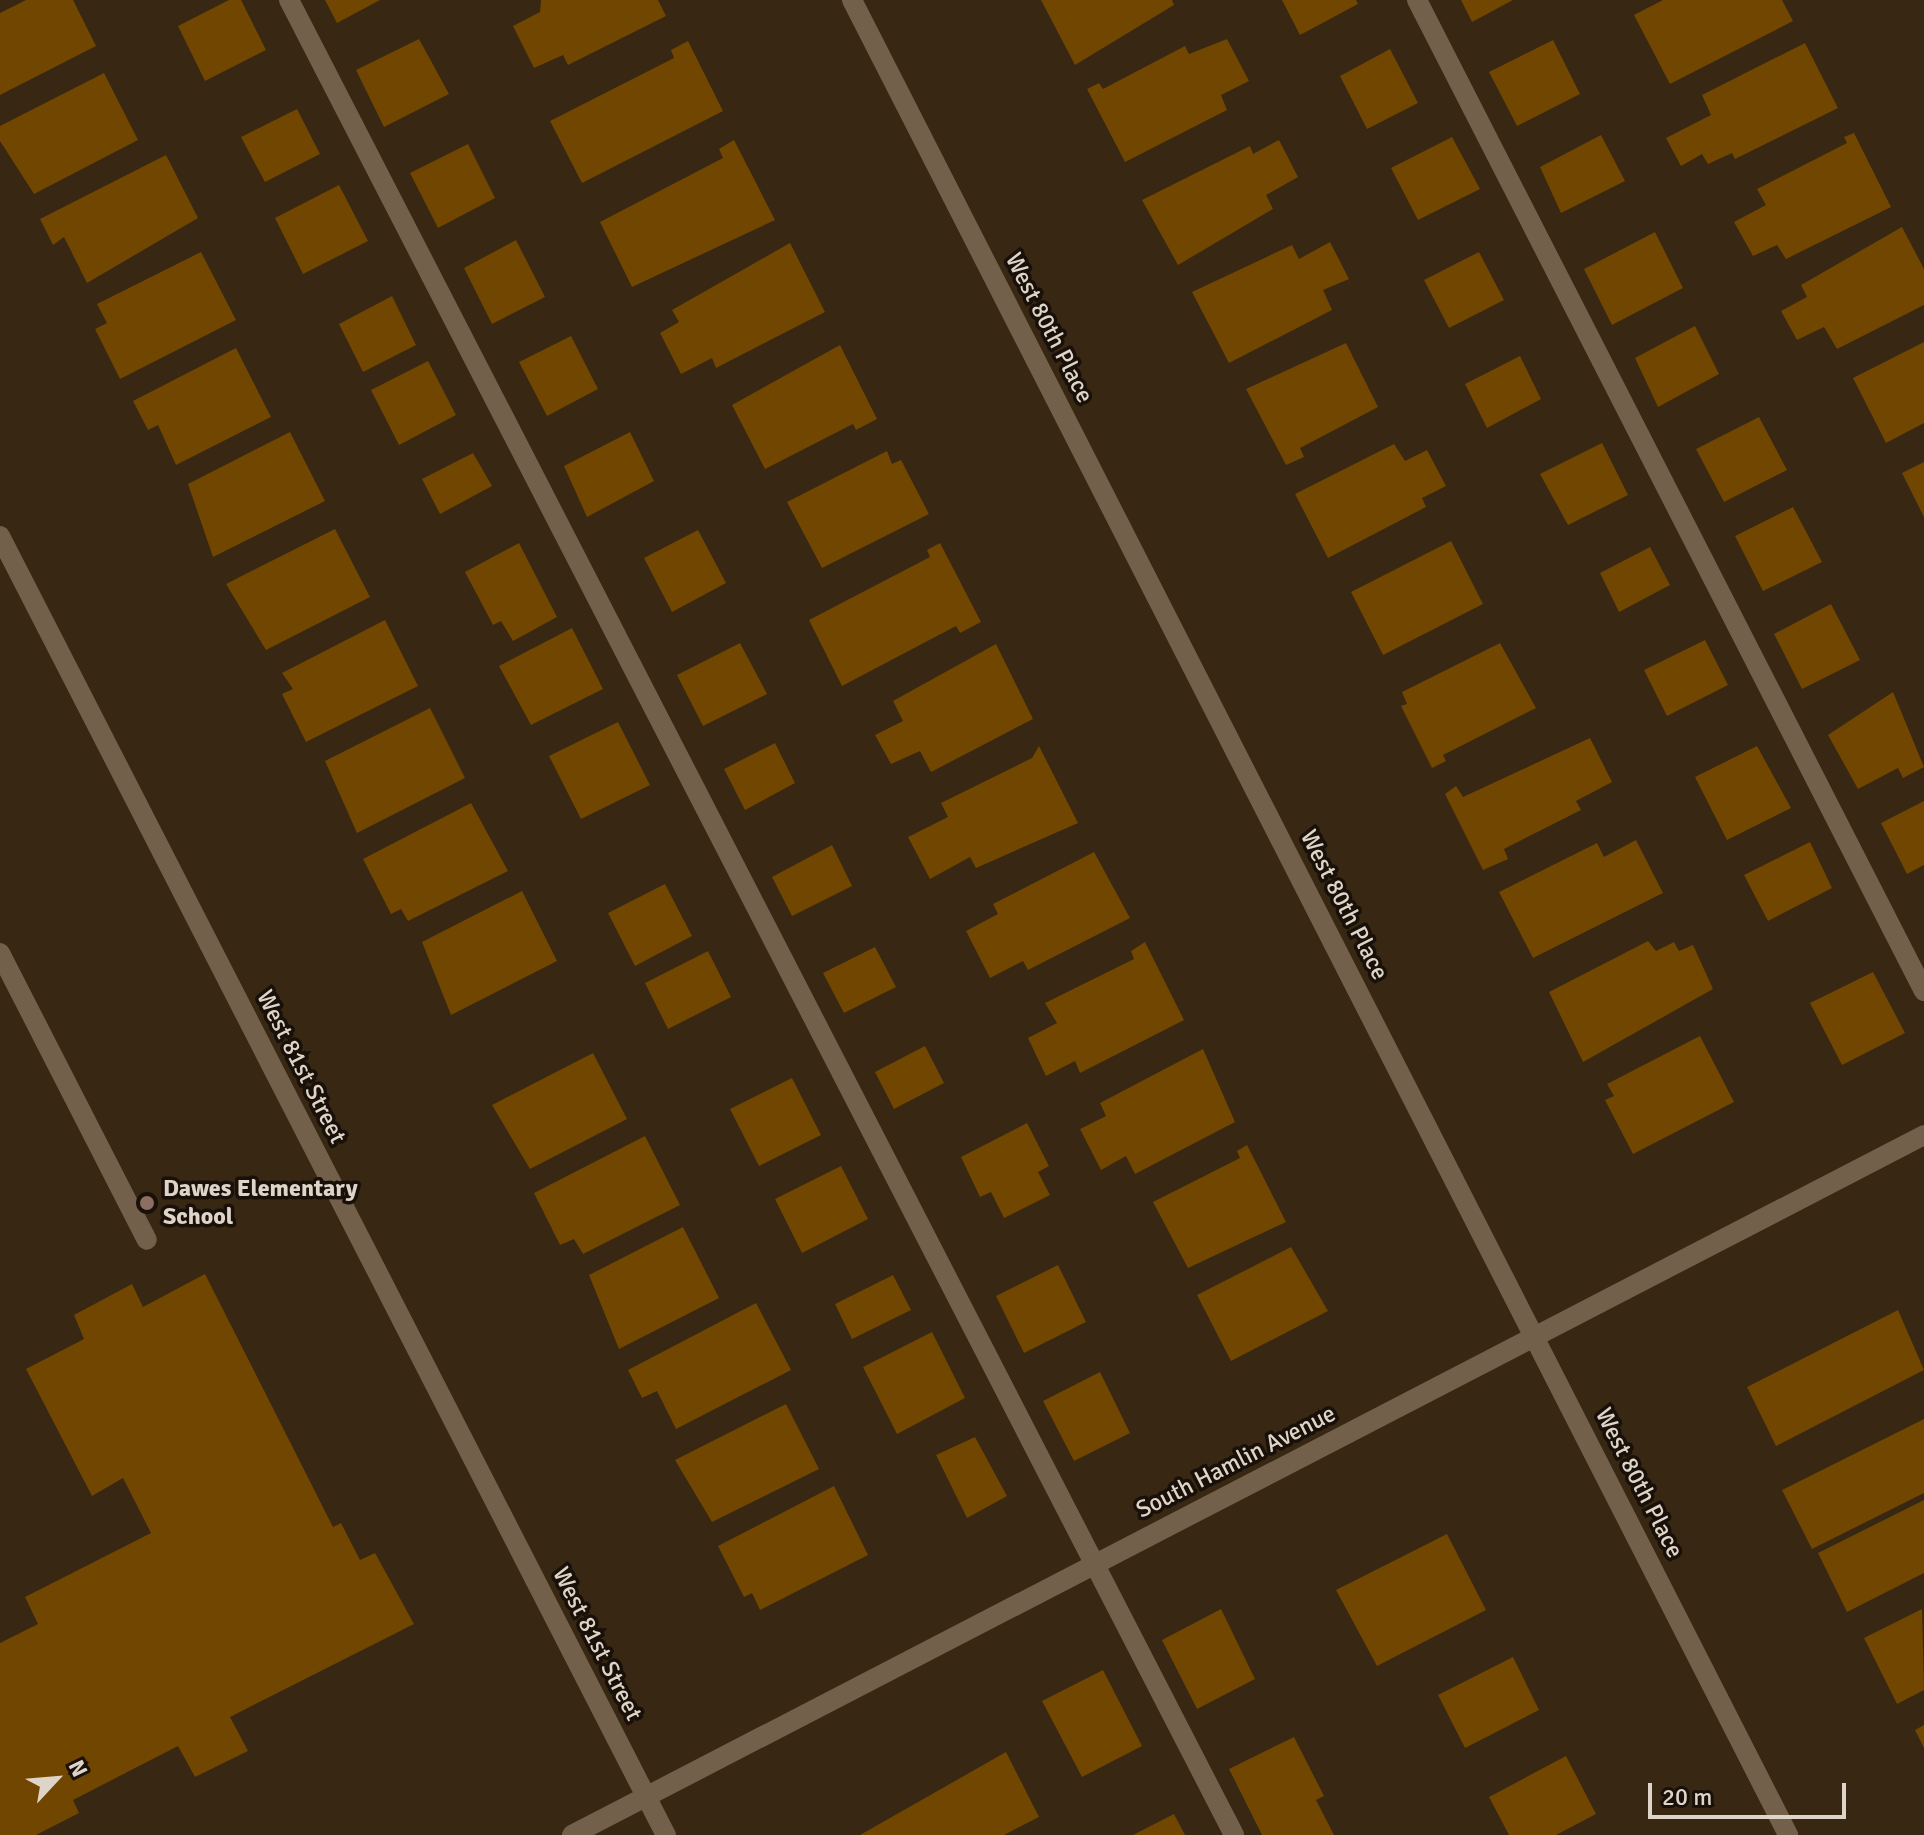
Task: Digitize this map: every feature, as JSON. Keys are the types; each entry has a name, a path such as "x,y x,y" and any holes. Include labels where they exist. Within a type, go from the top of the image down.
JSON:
{"street":[{"path":"289,0 1234,1835"},
{"name":"West 80th Place","path":"852,0 1788,1835"},
{"path":"1417,0 1924,991"},
{"name":"West 81st Street","path":"0,536 666,1835"},
{"path":"0,953 147,1240"},
{"name":"South Hamlin Avenue","path":"572,1835 1924,1135"}],"building":[{"path":"26,0 73,0 96,46 0,95 0,13"},
{"path":"229,0 241,0 266,50 205,81 178,26"},
{"path":"325,0 380,0 337,23"},
{"path":"541,0 658,0 666,16 568,65 563,55 534,68 513,26 540,12"},
{"path":"1041,0 1172,0 1174,5 1075,65"},
{"path":"1282,0 1356,0 1358,4 1300,35"},
{"path":"1461,0 1513,0 1472,22"},
{"path":"1663,0 1782,0 1793,21 1670,84 1634,15"},
{"path":"419,39 449,94 384,127 356,70"},
{"path":"1227,39 1249,81 1221,95 1227,110 1125,162 1087,89 1099,83 1103,89 1185,46 1189,54"},
{"path":"1553,40 1580,94 1517,126 1489,72"},
{"path":"688,41 723,111 582,183 550,121 674,58 671,50"},
{"path":"1805,43 1838,108 1735,159 1732,153 1708,164 1702,154 1681,166 1666,138 1711,115 1702,95"},
{"path":"1390,49 1418,103 1367,129 1340,76"},
{"path":"104,73 138,140 34,194 0,141 0,126"},
{"path":"297,109 320,154 265,182 241,137"},
{"path":"1854,133 1891,207 1786,259 1777,245 1753,256 1734,222 1766,205 1757,189 1847,143 1844,137"},
{"path":"1601,135 1625,181 1561,213 1540,167"},
{"path":"1452,137 1480,189 1418,220 1391,168"},
{"path":"734,140 775,220 632,287 600,222 723,158 719,149"},
{"path":"1279,140 1298,177 1266,195 1273,209 1178,265 1142,200 1250,146 1253,154"},
{"path":"468,144 495,198 438,228 410,173"},
{"path":"166,155 198,218 87,283 64,237 53,245 40,219"},
{"path":"339,185 368,241 303,274 275,218"},
{"path":"1902,227 1924,269 1924,305 1837,349 1824,327 1797,340 1781,311 1807,297 1801,285"},
{"path":"1655,232 1683,288 1612,325 1584,269"},
{"path":"516,240 545,297 492,324 464,268"},
{"path":"1330,242 1349,279 1323,290 1332,310 1229,363 1192,292 1292,245 1299,259"},
{"path":"790,243 825,312 716,368 712,358 681,374 660,333 679,322 672,310"},
{"path":"201,252 236,320 120,379 95,329 107,323 97,304"},
{"path":"1479,252 1504,300 1449,328 1424,280"},
{"path":"392,296 416,345 363,372 339,324"},
{"path":"1695,326 1719,374 1658,407 1635,358"},
{"path":"571,336 598,389 547,416 519,362"},
{"path":"1924,342 1924,423 1886,443 1853,378"},
{"path":"1346,343 1378,407 1300,448 1304,457 1286,465 1246,389"},
{"path":"840,345 877,419 856,430 853,424 765,469 732,405"},
{"path":"236,348 271,417 176,465 158,425 148,430 133,401"},
{"path":"1520,356 1541,399 1487,428 1465,384"},
{"path":"428,361 456,415 399,445 371,390"},
{"path":"1759,417 1787,470 1724,502 1696,449"},
{"path":"290,432 325,501 213,557 188,484"},
{"path":"630,432 654,481 587,517 564,466"},
{"path":"1602,443 1628,495 1568,525 1540,474"},
{"path":"1394,444 1405,461 1427,450 1446,486 1422,498 1426,507 1328,558 1295,494"},
{"path":"887,451 892,464 901,460 929,514 822,568 787,502"},
{"path":"473,453 492,486 440,514 422,479"},
{"path":"1924,462 1924,517 1902,473"},
{"path":"1793,507 1822,562 1763,591 1735,536"},
{"path":"335,529 370,597 266,650 226,584"},
{"path":"698,530 726,583 672,612 644,558"},
{"path":"1451,541 1483,604 1383,655 1351,592"},
{"path":"519,543 557,617 513,641 501,621 493,625 465,572"},
{"path":"940,543 981,622 960,633 956,626 842,686 809,620 930,557 927,550"},
{"path":"1650,547 1670,585 1619,612 1600,573"},
{"path":"1831,604 1860,660 1802,689 1774,634"},
{"path":"385,620 418,686 306,742 282,694 293,689 282,673"},
{"path":"572,628 603,689 531,725 499,666"},
{"path":"1705,640 1728,685 1667,716 1644,670"},
{"path":"740,643 767,694 703,726 677,675"},
{"path":"1500,643 1536,708 1443,755 1446,761 1432,768 1401,706 1407,704 1402,692"},
{"path":"996,644 1033,719 931,772 920,751 891,764 875,735 903,721 893,701"},
{"path":"1893,692 1924,767 1903,778 1898,768 1858,789 1828,735"},
{"path":"430,708 465,778 357,833 325,761"},
{"path":"618,722 650,785 581,819 549,756"},
{"path":"1590,738 1612,782 1576,801 1581,810 1504,849 1508,859 1483,870 1445,794 1456,786 1463,797"},
{"path":"775,743 795,783 745,810 724,769"},
{"path":"1039,746 1078,823 976,868 970,857 930,879 908,837 948,817 941,803 1032,758"},
{"path":"1757,746 1791,808 1727,840 1695,777"},
{"path":"1924,801 1924,865 1907,874 1881,823"},
{"path":"471,803 508,871 408,921 401,909 391,914 363,859"},
{"path":"1636,840 1663,893 1533,958 1499,892 1597,843 1604,857"},
{"path":"1810,842 1832,888 1768,921 1744,875"},
{"path":"832,845 852,886 792,916 772,877"},
{"path":"1094,852 1130,918 1028,970 1023,961 990,978 966,931 998,914 993,904"},
{"path":"665,884 692,936 635,966 608,913"},
{"path":"522,891 557,961 451,1015 422,942"},
{"path":"1648,941 1656,951 1674,942 1679,951 1693,945 1713,989 1583,1062 1549,992"},
{"path":"1145,942 1184,1020 1080,1073 1075,1061 1046,1076 1028,1038 1057,1023 1045,1003 1134,959 1131,951"},
{"path":"875,947 896,987 844,1013 823,973"},
{"path":"708,951 731,997 668,1029 645,983"},
{"path":"1873,972 1905,1033 1842,1065 1810,1003"},
{"path":"1700,1036 1734,1102 1633,1154 1605,1100 1614,1096 1607,1084"},
{"path":"925,1046 944,1083 894,1109 875,1072"},
{"path":"1203,1049 1235,1122 1135,1174 1126,1156 1101,1170 1080,1129 1106,1116 1100,1103"},
{"path":"593,1053 627,1119 530,1169 492,1105"},
{"path":"792,1078 821,1135 759,1166 730,1109"},
{"path":"1027,1123 1049,1166 1038,1172 1050,1195 1004,1218 991,1192 980,1197 961,1157"},
{"path":"645,1136 680,1205 583,1254 574,1239 560,1245 534,1193"},
{"path":"1247,1145 1286,1222 1188,1268 1153,1202 1240,1158 1237,1151"},
{"path":"841,1166 868,1219 802,1253 775,1199"},
{"path":"683,1227 719,1298 619,1349 589,1275"},
{"path":"1291,1247 1328,1311 1231,1361 1197,1295"},
{"path":"1058,1265 1086,1322 1024,1353 996,1296"},
{"path":"205,1274 333,1527 341,1523 360,1560 375,1553 414,1624 230,1717 248,1751 195,1777 178,1746 73,1800 79,1813 36,1835 0,1835 0,1643 38,1624 25,1597 151,1533 123,1478 92,1496 26,1369 84,1339 74,1315 132,1284 143,1307"},
{"path":"893,1275 911,1310 852,1339 835,1304"},
{"path":"756,1303 791,1370 676,1429 657,1391 642,1398 628,1370"},
{"path":"1898,1310 1924,1370 1776,1446 1747,1387"},
{"path":"932,1332 965,1398 897,1434 863,1367"},
{"path":"1100,1372 1130,1433 1074,1461 1043,1401"},
{"path":"786,1404 819,1469 712,1522 675,1460"},
{"path":"1924,1419 1924,1493 1812,1549 1782,1490"},
{"path":"975,1437 1007,1496 967,1518 936,1455"},
{"path":"834,1486 868,1555 760,1610 752,1593 744,1597 718,1546"},
{"path":"1924,1500 1924,1573 1847,1612 1818,1553"},
{"path":"1447,1534 1486,1610 1377,1666 1336,1590"},
{"path":"1221,1609 1255,1679 1197,1709 1162,1640"},
{"path":"1922,1609 1924,1690 1897,1704 1864,1638"},
{"path":"1513,1657 1539,1710 1465,1748 1438,1695"},
{"path":"1103,1670 1142,1746 1082,1777 1042,1701"},
{"path":"1924,1725 1924,1748 1915,1730"},
{"path":"1294,1737 1324,1796 1316,1800 1334,1835 1262,1835 1229,1769"},
{"path":"1006,1752 1039,1817 1004,1835 860,1835"},
{"path":"1566,1756 1596,1814 1556,1835 1509,1835 1489,1797"},
{"path":"1174,1814 1185,1835 1133,1835"}],"place":[{"name":"Dawes Elementary School","path":"147,1203"}]}
